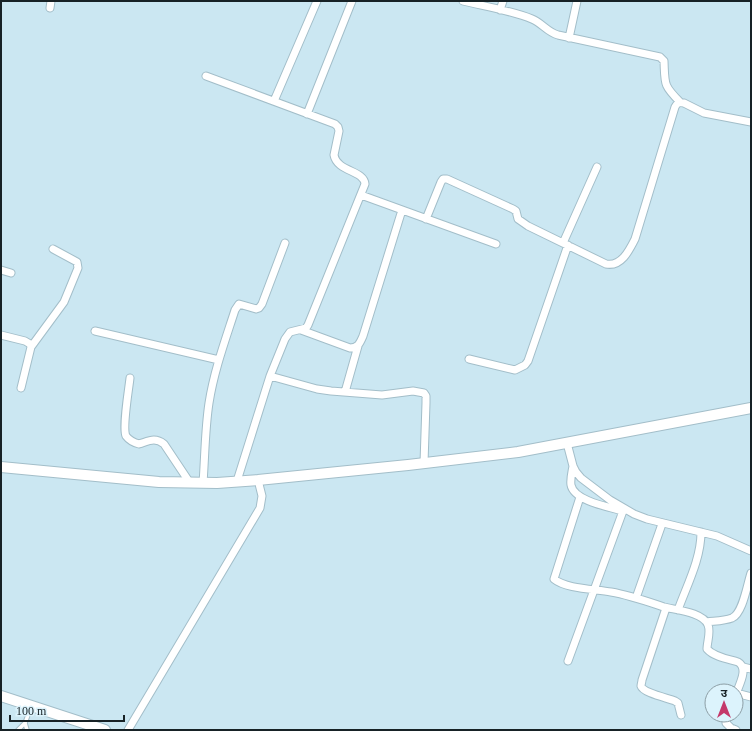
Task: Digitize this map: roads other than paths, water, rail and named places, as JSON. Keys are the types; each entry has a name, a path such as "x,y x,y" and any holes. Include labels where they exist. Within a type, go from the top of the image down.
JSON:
{"street":[{"path":"274,102 317,1"},
{"path":"307,114 352,1"},
{"path":"463,1 533,20 551,34 663,58 665,85 680,102 704,113 751,122"},
{"path":"500,10 503,1"},
{"path":"569,38 577,1"},
{"path":"206,76 335,124 338,127 339,134 334,159 339,165 361,176 365,180 361,196 312,318 306,328 290,332 270,376 237,481"},
{"path":"426,219 441,182 443,179 447,179 513,209 516,211 518,219 522,222 566,244 610,264 614,264 624,257 630,249 638,232 675,106 680,102"},
{"path":"469,359 515,370 525,365 566,244 597,167"},
{"path":"361,196 496,244"},
{"path":"345,392 358,346 363,336 402,210"},
{"path":"204,483 209,402 219,360 237,307 239,304 242,304 256,309 262,304 285,243"},
{"path":"21,388 31,347 64,302 78,268 77,262 53,249"},
{"path":"1,270 11,273"},
{"path":"301,330 350,348 358,346"},
{"path":"96,331 219,360"},
{"path":"1,335 28,342 31,347"},
{"path":"270,376 324,390 382,395 413,391 424,393 426,403 424,463"},
{"path":"130,378 125,435 133,442 139,444 152,439 164,444 190,483"},
{"path":"1,468 159,482 204,483 258,480 518,452 751,408"},
{"path":"567,443 573,466 581,478 610,500 634,514"},
{"path":"573,466 571,484 576,493 588,501 634,514 662,524 717,536 751,551"},
{"path":"128,730 260,508 262,496 258,480"},
{"path":"580,497 554,579 557,582 570,586 619,593 666,608 690,613 707,622 710,631 707,649 708,652 738,662 743,667 751,669"},
{"path":"568,661 623,511"},
{"path":"636,598 662,524"},
{"path":"678,610 699,554 701,532"},
{"path":"707,622 727,619 736,615 741,608 751,573"},
{"path":"666,608 641,686 643,690 678,703 681,715"},
{"path":"740,683 743,667"},
{"path":"1,696 105,730"},
{"path":"726,723 731,728 736,730"}],"lane":[{"path":"18,730 25,723 31,706"},
{"path":"25,723 27,730"}]}
